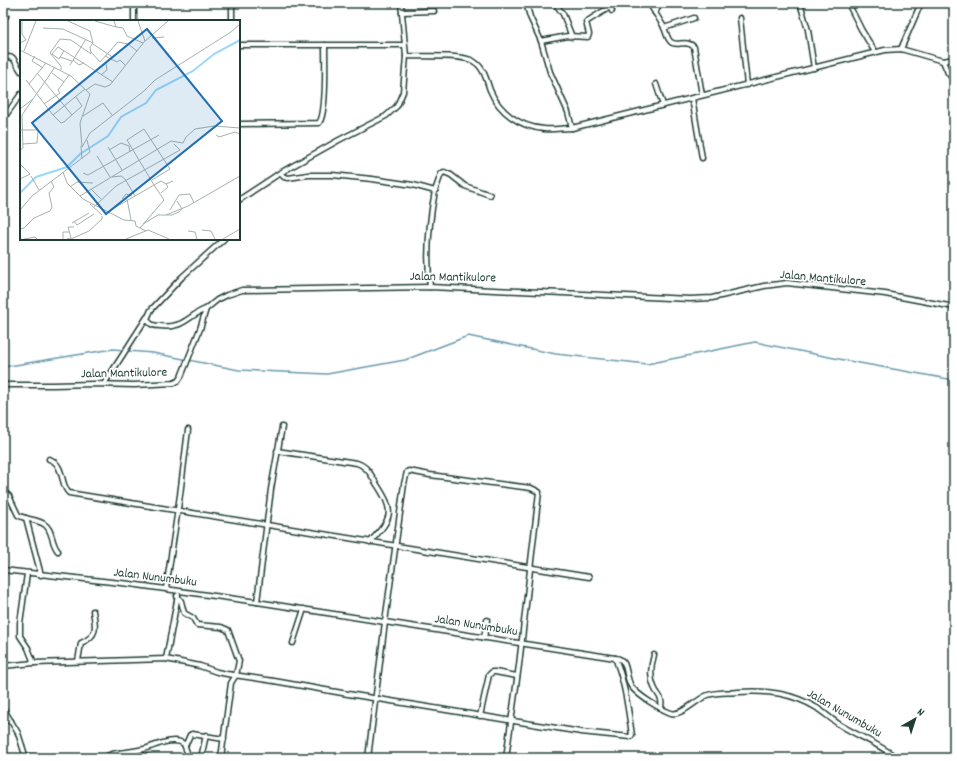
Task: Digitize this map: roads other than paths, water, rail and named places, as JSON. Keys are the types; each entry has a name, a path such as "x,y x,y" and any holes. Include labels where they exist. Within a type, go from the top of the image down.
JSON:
{"street":[{"path":"134,3 134,20"},
{"path":"232,3 232,20"},
{"path":"240,199 280,173 393,111 397,106 403,92 406,56 401,3"},
{"path":"526,3 530,17 541,41 548,67 563,98 572,128"},
{"path":"555,3 563,14 572,37"},
{"path":"649,3 671,42 685,42 694,47 702,95"},
{"path":"654,12 660,3"},
{"path":"800,3 808,30 814,68"},
{"path":"848,3 875,52"},
{"path":"901,49 921,3"},
{"path":"541,41 568,36 588,37 589,34 586,22 610,7"},
{"path":"402,12 434,11"},
{"path":"664,28 694,18"},
{"path":"740,18 747,85"},
{"path":"240,44 404,45"},
{"path":"240,124 319,123 322,118 324,104 325,45"},
{"path":"406,56 455,57 466,58 475,62 484,72 495,100 510,117 529,127 545,129 572,128 875,52 901,49 943,61 954,59"},
{"path":"3,56 13,58 20,69"},
{"path":"943,61 948,73 954,80"},
{"path":"656,84 663,105"},
{"path":"3,119 20,95"},
{"path":"692,98 702,158"},
{"path":"430,287 429,241 431,212 435,191 441,174 444,172 451,175 465,186 490,195"},
{"path":"280,173 284,177 288,178 320,175 358,177 413,185 435,191"},
{"path":"104,384 151,310 182,277 223,240"},
{"name":"Jalan Mantikulore","path":"3,385 134,385 174,383 181,377 204,320 206,309 217,300 242,290 430,287 690,299 712,298 764,286 787,283 885,294 954,306"},
{"path":"147,316 150,324 172,327 182,324 196,313 206,309"},
{"path":"257,602 266,524 282,427"},
{"path":"166,589 188,430"},
{"path":"277,451 357,463 364,466 383,493 389,512 386,524 370,542"},
{"path":"49,459 54,460 57,463 64,480 65,490 69,493 589,577"},
{"path":"368,758 404,484 408,471 531,488 538,492 539,496 506,758"},
{"path":"3,491 9,496 18,515 35,519 46,525 49,529 55,548 58,551"},
{"path":"26,518 41,575"},
{"name":"Jalan Nunumbuku","path":"3,570 166,589 619,658 622,660 631,686 641,695 671,714 676,714 708,695 749,691 777,692 789,695 817,708 841,726 882,748 897,758"},
{"path":"27,574 20,636 28,648 34,663"},
{"path":"166,659 179,591"},
{"path":"178,596 184,613 193,618 197,625 221,627 228,630 239,661 236,675 231,683 221,758"},
{"path":"294,643 304,609"},
{"path":"78,661 81,642 92,636 96,628 93,611"},
{"path":"484,638 487,620"},
{"path":"654,656 651,672 652,681 662,699 661,708"},
{"path":"3,666 34,663 69,663 78,661 101,662 166,659 200,666 216,672 376,699 581,732 631,736 628,707 622,679 615,658"},
{"path":"480,716 489,675 492,672 495,672 517,676"},
{"path":"3,708 18,733 26,757 45,758"},
{"path":"3,720 11,721"},
{"path":"183,758 190,735 206,735 224,739"},
{"path":"201,758 206,735"},
{"path":"104,758 119,753 171,742 182,742 189,758"},
{"path":"119,753 140,755 151,758"}],"waterway":[{"path":"128,351 153,353 239,370 327,374 405,360 468,336 556,354 647,364 755,342 954,380"},
{"path":"3,367 113,349 124,350"}]}
